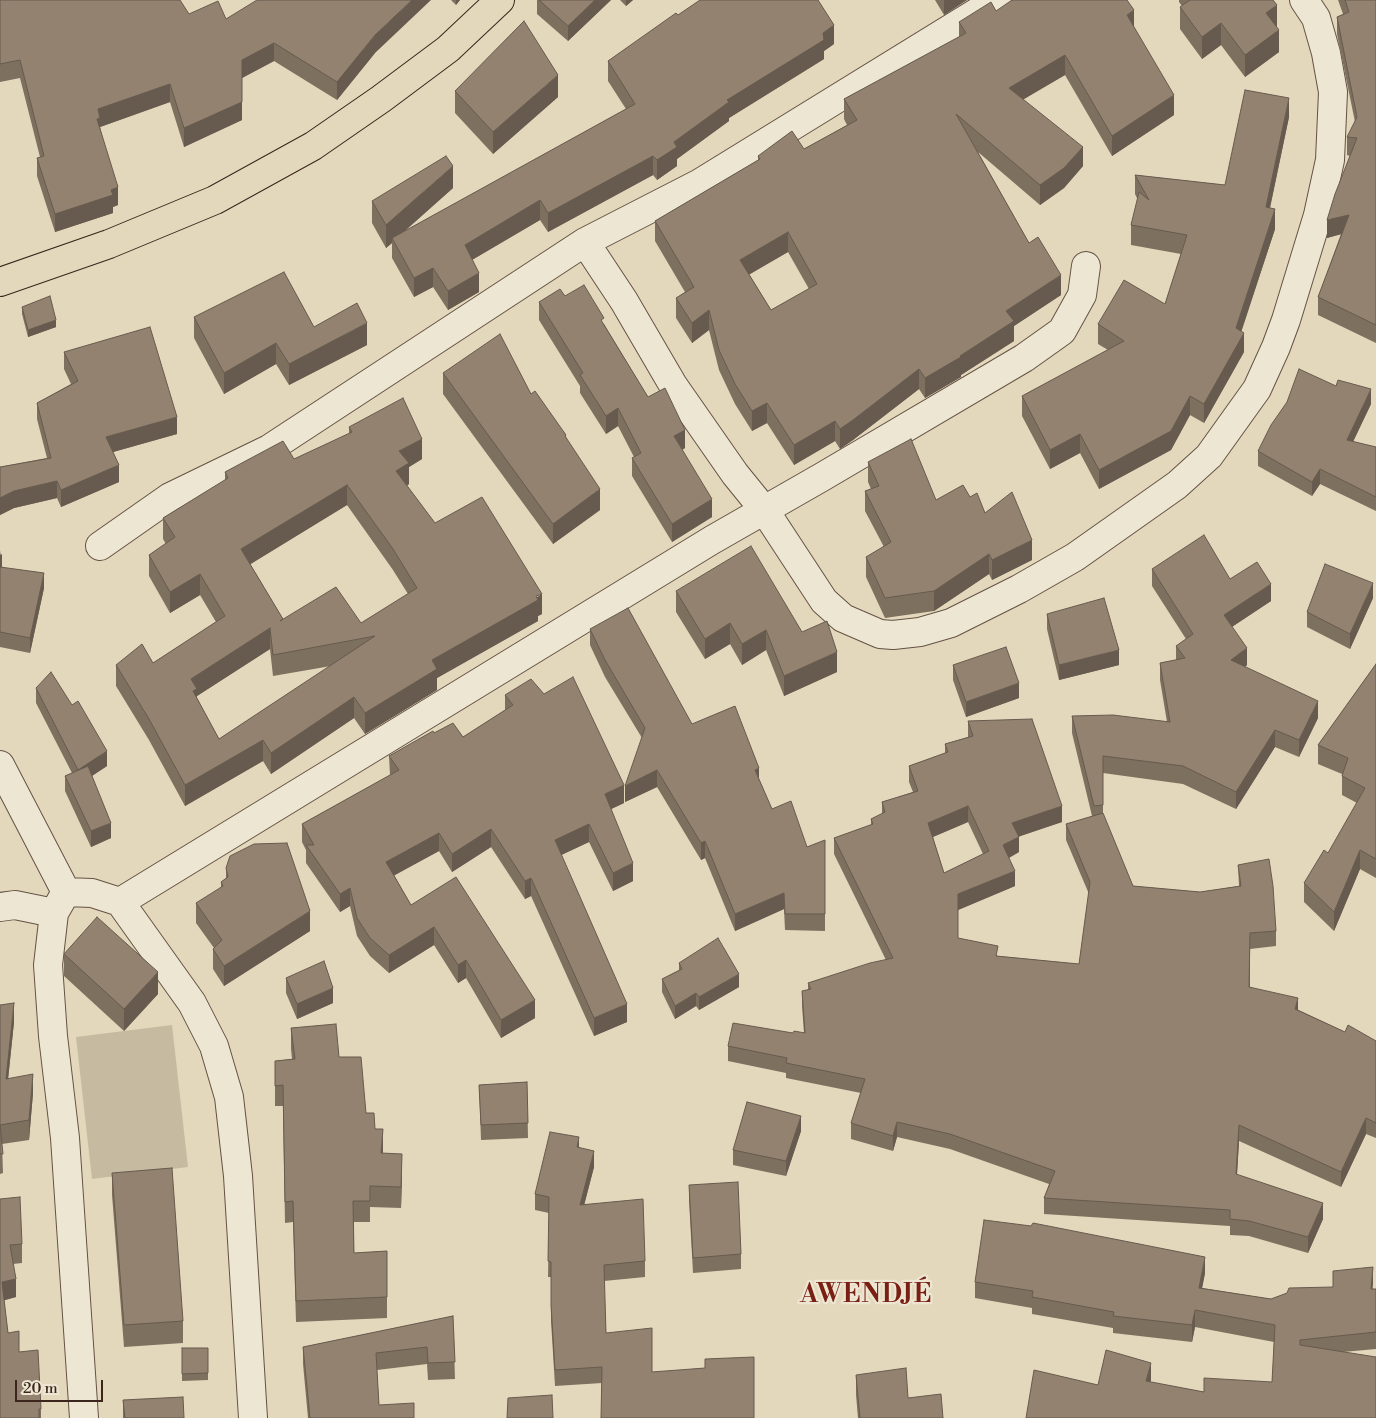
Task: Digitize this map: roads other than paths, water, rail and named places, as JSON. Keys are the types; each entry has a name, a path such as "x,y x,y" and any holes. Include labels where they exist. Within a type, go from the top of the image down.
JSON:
{"main road":[{"path":"0,282 109,244 215,200 313,146 381,99 448,49 500,0"}],"street":[{"path":"100,546 170,497 269,449 585,242 700,183 997,0"},
{"path":"585,242 624,301 673,386 765,511 824,601 843,618 880,634 892,635 920,632 951,623 1019,589 1075,557 1177,485 1209,456 1257,389 1276,347 1318,214 1330,160 1333,92 1326,53 1316,18 1304,0"},
{"path":"120,902 712,540 765,511 1024,358 1062,331 1082,295 1086,266"},
{"path":"0,764 60,902 48,965 53,1036 65,1138 84,1418"},
{"path":"0,907 15,904 60,902 92,893 120,902 192,1003 214,1046 229,1097 238,1176 253,1418"}],"district":[{"name":"AWENDJÉ","path":"866,1296"}]}
